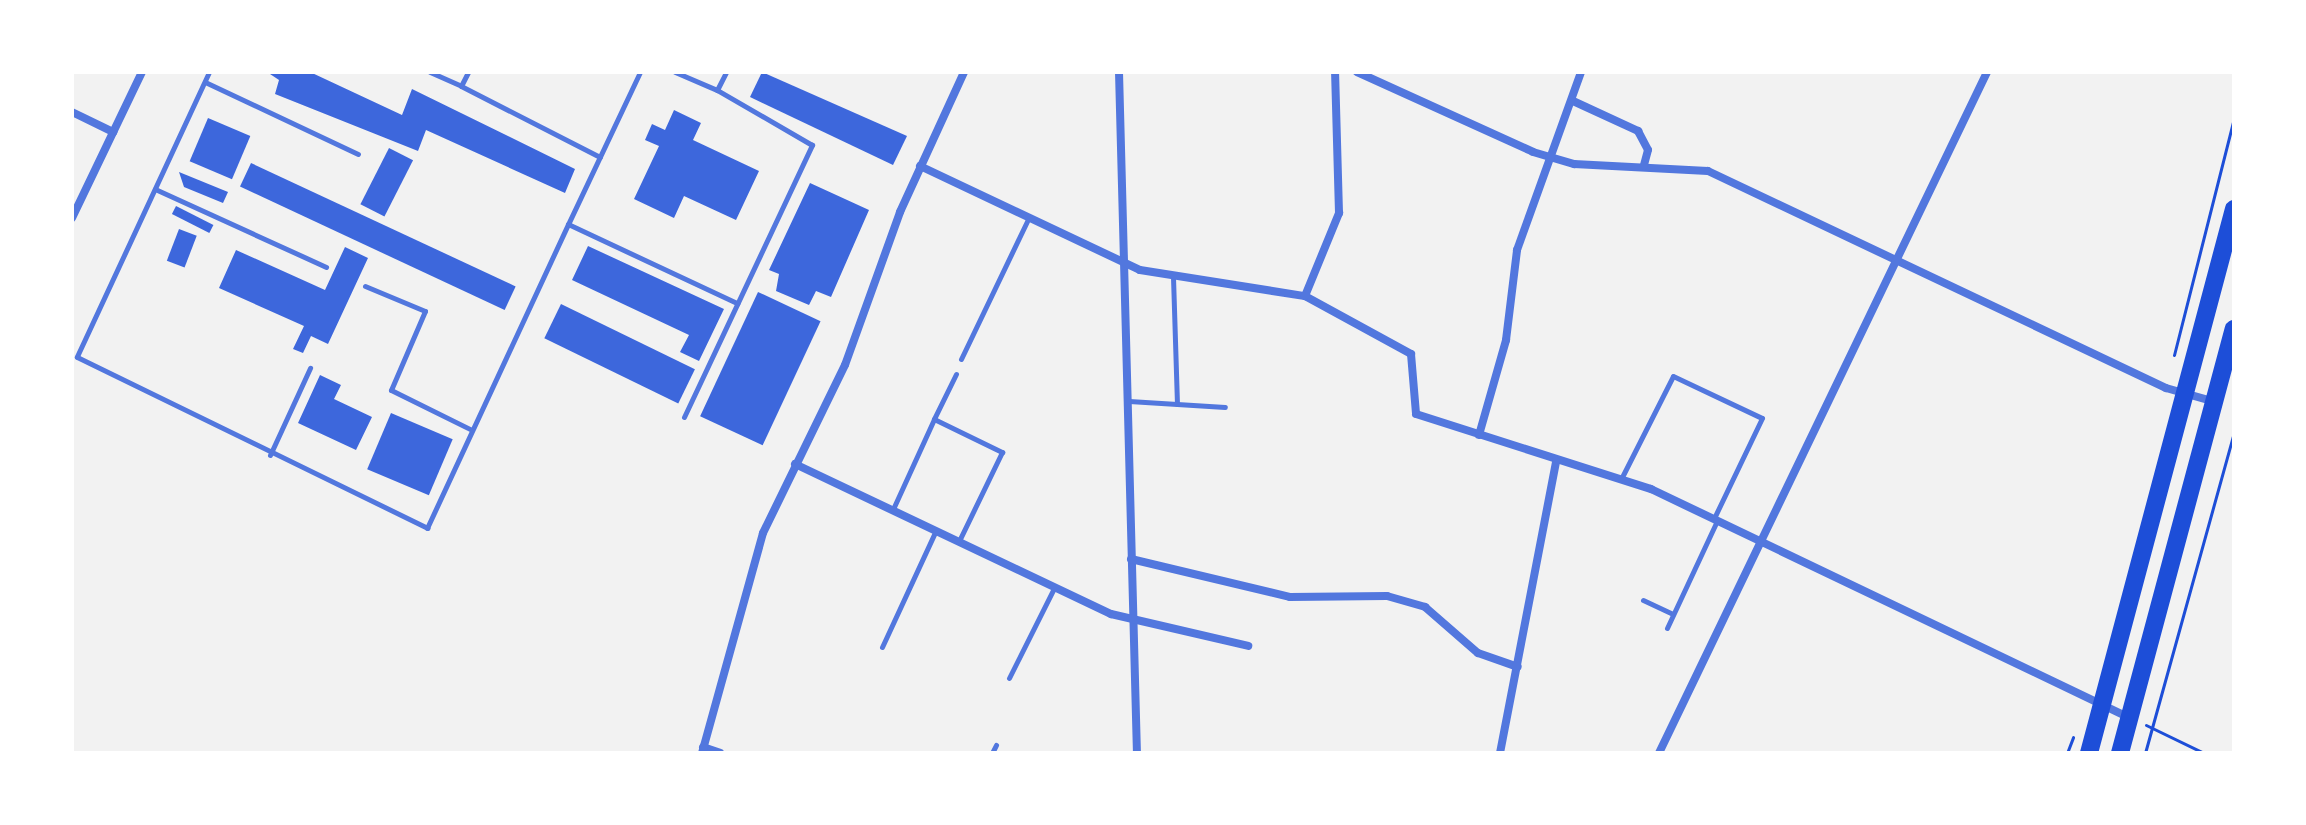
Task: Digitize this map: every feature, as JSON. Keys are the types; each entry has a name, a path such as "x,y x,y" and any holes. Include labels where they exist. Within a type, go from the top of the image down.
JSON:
{"highway":[{"path":"2089,753 2106,706 2234,209"},
{"path":"2120,753 2234,329"}],"street":[{"path":"72,218 142,72"},
{"path":"720,753 702,750 763,533 877,291 920,166 964,72"},
{"path":"1119,72 1137,753"},
{"path":"1305,296 1339,213 1335,72"},
{"path":"1357,72 1548,156 1708,171 1895,261 2188,395 2216,403"},
{"path":"1479,435 1506,340 1517,250 1548,156 1573,101 1581,72"},
{"path":"1659,753 1987,72"},
{"path":"1573,101 1638,131 1648,150 1644,165"},
{"path":"72,112 113,132"},
{"path":"920,166 1124,263 1173,277 1305,296 1411,354 1416,414 1621,480 1716,519 2130,718"},
{"path":"1500,753 1556,461"},
{"path":"795,464 1054,587 1133,620 1248,646"},
{"path":"1131,559 1290,597 1387,596 1425,607 1478,653 1518,667"}],"lane":[{"path":"209,72 77,357 270,455 427,528 640,72"},
{"path":"430,72 600,157"},
{"path":"461,86 468,72"},
{"path":"675,72 717,90 812,145 684,417"},
{"path":"717,90 726,72"},
{"path":"205,82 358,154"},
{"path":"155,189 326,267"},
{"path":"961,359 1028,219"},
{"path":"568,224 737,303"},
{"path":"1173,277 1177,404"},
{"path":"365,286 425,311 391,390 472,430"},
{"path":"270,455 310,368"},
{"path":"893,509 956,374"},
{"path":"1621,480 1673,376 1762,418 1667,628"},
{"path":"1128,401 1225,407"},
{"path":"934,419 1002,452 959,541"},
{"path":"882,647 936,530"},
{"path":"1009,678 1054,587"},
{"path":"1643,600 1673,614"},
{"path":"992,753 996,745"}],"path":[{"path":"2145,753 2234,432"},
{"path":"2130,718 2204,753"}],"building":[{"path":"267,72 310,72 402,115 412,89 575,169 565,193 426,130 418,151 275,94 279,80"},
{"path":"762,72 907,136 893,165 750,97"},
{"path":"674,110 701,123 693,140 759,171 736,220 684,196 674,218 634,199 659,146 645,140 652,124 665,130"},
{"path":"208,118 250,136 232,179 190,161"},
{"path":"389,148 413,160 384,216 360,204"},
{"path":"251,163 516,286 505,310 240,187"},
{"path":"179,172 228,192 223,203 184,187"},
{"path":"810,183 869,210 831,297 816,291 809,305 776,291 779,274 769,270"},
{"path":"176,206 213,225 209,233 172,214"},
{"path":"179,229 197,236 185,268 167,261"},
{"path":"588,246 724,309 699,361 680,352 689,335 572,280"},
{"path":"345,247 368,258 328,344 311,336 303,353 293,349 304,326 219,288 236,250 325,290"},
{"path":"758,292 821,321 763,445 700,416"},
{"path":"561,304 695,369 678,403 544,338"},
{"path":"320,375 341,385 334,399 372,417 356,450 298,423"},
{"path":"391,413 453,439 429,495 367,469"}]}
